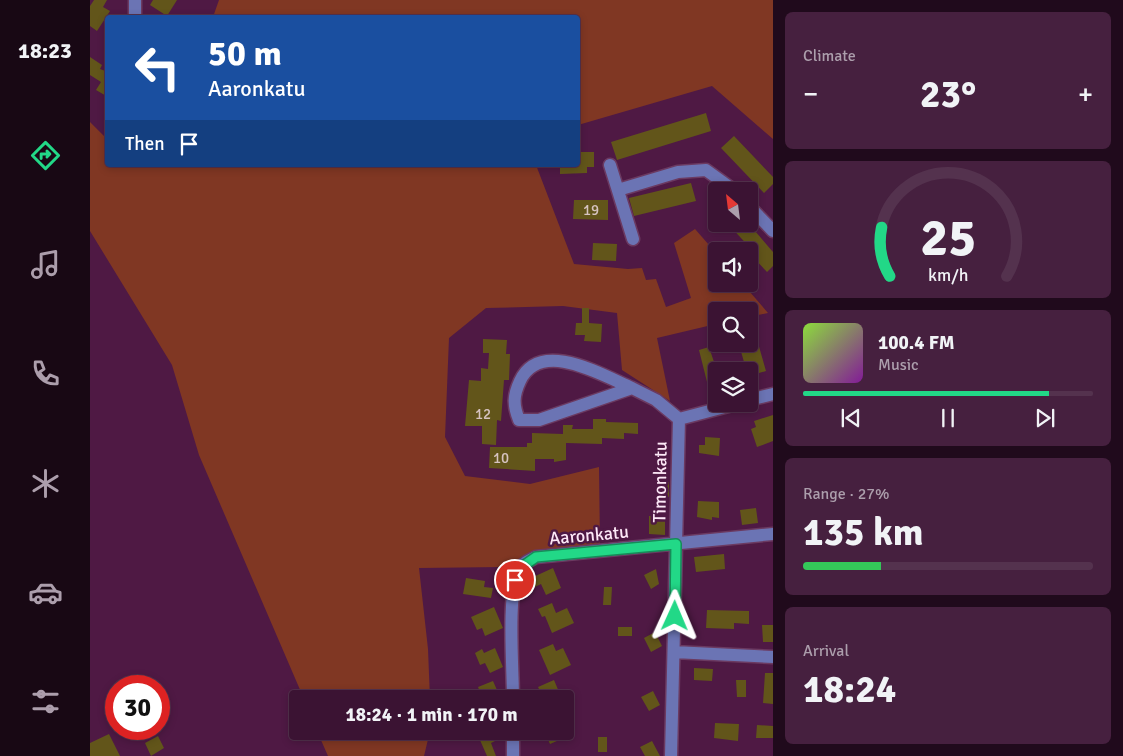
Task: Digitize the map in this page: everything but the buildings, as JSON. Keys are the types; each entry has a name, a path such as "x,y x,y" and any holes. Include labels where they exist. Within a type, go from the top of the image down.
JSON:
{"street":[{"path":"135,0 135,15"},
{"path":"610,165 633,239"},
{"path":"618,190 678,172 706,170 723,182"},
{"path":"758,215 773,231"},
{"path":"632,388 539,420 519,420 512,405 525,369 546,360 582,365 632,388 656,400 679,419 708,411"},
{"path":"758,398 773,394"},
{"name":"Timonkatu","path":"671,756 679,419"},
{"name":"Aaronkatu","path":"513,690 513,594 519,569 536,557 773,534"},
{"path":"674,652 773,657"},
{"path":"513,740 513,756"}],"shaded area":[{"path":"219,0 773,0 773,139 712,86 580,124 580,15 214,15"},
{"path":"90,122 105,137 105,167 537,167 574,264 628,269 642,268 646,280 656,279 666,307 691,298 674,243 695,229 708,244 708,292 750,292 768,313 758,315 758,302 708,302 708,326 657,338 670,401 622,370 617,313 563,306 486,308 449,338 445,437 465,476 530,484 599,467 600,546 502,567 419,568 428,649 430,690 300,690 199,455 172,365 90,231"},
{"path":"321,740 428,740 424,756 328,756"}],"route":[{"path":"515,580 519,569 526,562 536,557 676,544 675,616"}]}
